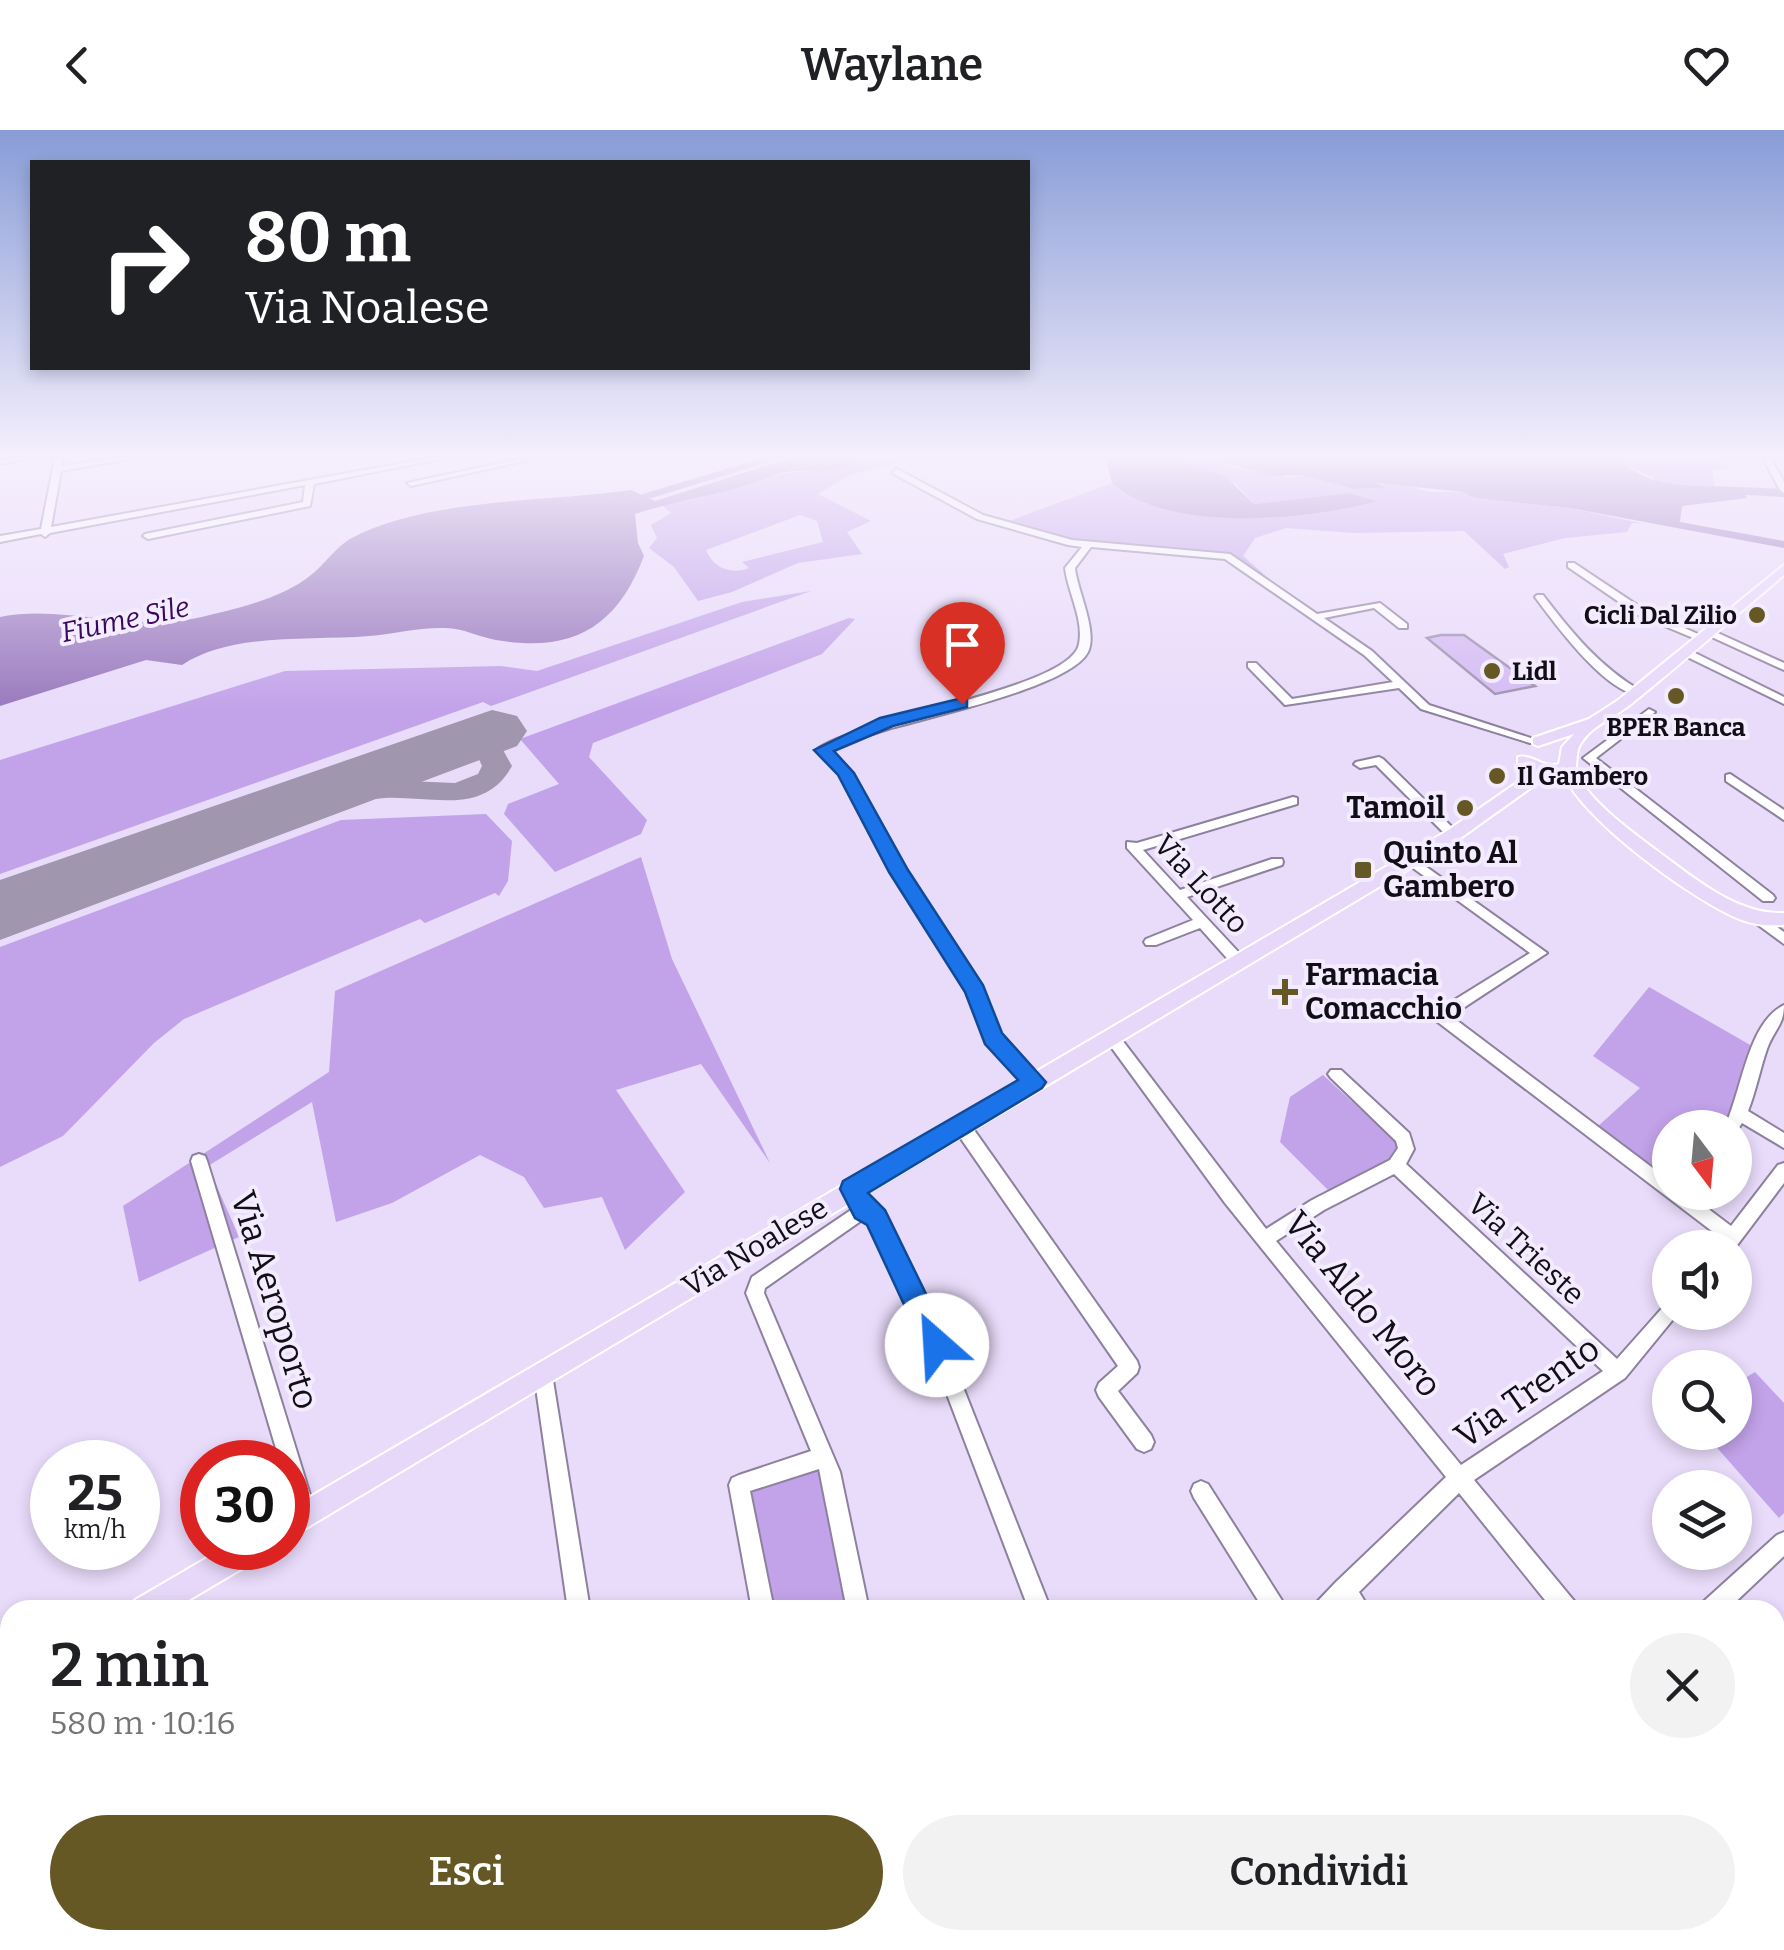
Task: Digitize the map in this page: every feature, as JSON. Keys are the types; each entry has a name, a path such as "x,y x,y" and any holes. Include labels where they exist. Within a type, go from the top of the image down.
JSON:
{"main road":[{"path":"1544,768 1594,722 1637,693 1775,577"},
{"name":"Via Noalese","path":"310,1512 1452,835 1544,768 1523,743 1594,722"},
{"path":"1536,741 1544,768 1578,790 1662,860 1730,907 1759,919 1784,919"},
{"path":"161,1600 212,1570"}],"street":[{"path":"1074,543 1227,556 1368,653 1434,712 1536,741"},
{"path":"1034,1082 993,1038 975,990 899,872 845,773 822,750 886,722 996,695 1068,669 1083,653 1085,640 1070,568 1078,551 1086,546"},
{"path":"1571,565 1642,612 1784,667"},
{"path":"1540,597 1570,637 1620,684 1637,693"},
{"path":"1316,617 1376,605 1403,626"},
{"path":"1685,652 1784,702"},
{"path":"1252,664 1288,703 1402,684"},
{"path":"1649,712 1589,758 1768,898"},
{"path":"1492,731 1544,768"},
{"path":"1360,764 1380,760 1452,835"},
{"path":"1730,778 1784,816"},
{"name":"Via Lotto","path":"1238,961 1131,845 1294,801"},
{"path":"1411,860 1540,950 1440,1016 1652,1175"},
{"path":"1178,895 1277,862"},
{"path":"1759,919 1784,939"},
{"path":"1151,942 1202,922"},
{"path":"1740,1110 1765,1031 1784,1010"},
{"name":"Via Aldo Moro","path":"1111,1036 1266,1238 1559,1600"},
{"path":"1266,1238 1318,1204 1396,1165 1406,1149 1402,1138 1336,1074"},
{"path":"960,1125 1130,1367 1106,1390 1144,1442"},
{"path":"1752,1128 1784,1141"},
{"name":"Via Aeroporto","path":"200,1161 275,1440"},
{"name":"Via Trieste","path":"1396,1165 1618,1372"},
{"path":"1737,1230 1784,1170"},
{"path":"852,1189 864,1210 876,1218 937,1345 1036,1600"},
{"path":"856,1600 824,1457 755,1287 864,1210"},
{"path":"1693,1210 1715,1230"},
{"name":"Via Trento","path":"1334,1600 1459,1478 1618,1372 1654,1330"},
{"path":"542,1374 578,1600"},
{"path":"761,1600 739,1485 824,1457"},
{"path":"1201,1492 1271,1600"},
{"path":"1722,1600 1784,1542"},
{"path":"1344,1590 1352,1600"}],"shaded area":[{"path":"345,543 638,543 644,556 633,581 606,617 570,638 523,643 436,628 369,636 272,640 224,647 182,665 146,660 0,706 0,617 49,614 147,622 197,618 286,591 311,575"},
{"path":"653,543 725,543 706,550 718,565 729,570 749,568 742,562 819,543 854,543 862,554 798,563 732,592 698,601 674,567 649,548"},
{"path":"1078,543 1252,543 1243,556 1266,576 1229,557"},
{"path":"1477,543 1546,543 1503,554 1509,567 1505,569"},
{"path":"1757,543 1784,543 1784,548"},
{"path":"811,591 491,706 483,702 0,874 0,760 285,671 501,666 537,671 742,602"},
{"path":"855,619 822,654 593,743 589,757 647,820 641,834 555,872 504,814 508,804 559,784 520,739"},
{"path":"486,814 512,841 508,881 499,896 495,893 425,923 420,919 184,1019 154,1043 63,1136 0,1167 0,947 341,820"},
{"path":"641,857 672,959 770,1163 701,1064 616,1090 685,1192 625,1250 602,1197 544,1208 524,1177 480,1155 392,1203 336,1222 312,1102 208,1166 239,1237 139,1282 123,1206 329,1072 335,991"},
{"path":"1649,987 1752,1046 1731,1110 1652,1110 1652,1172 1595,1129 1640,1088 1593,1056"},
{"path":"1323,1075 1406,1151 1328,1190 1280,1142 1290,1097"},
{"path":"1755,1372 1784,1403 1784,1513 1779,1518 1752,1487 1752,1470 1737,1470 1719,1450 1752,1450"},
{"path":"822,1463 850,1600 769,1600 748,1482"}],"building":[{"name":"Lidl","path":"1464,635 1535,686 1495,694 1427,638"}],"taxiway":[{"path":"293,804 384,789 458,792 489,780 497,766 489,749 446,748"}],"runway":[{"path":"0,911 492,731"}],"place":[{"name":"Cicli Dal Zilio","path":"1757,615"},
{"name":"Lidl","path":"1492,671"},
{"name":"BPER Banca","path":"1676,696"},
{"name":"Il Gambero","path":"1497,776"},
{"name":"Tamoil","path":"1465,808"},
{"name":"Quinto Al Gambero","path":"1363,870"},
{"name":"Farmacia Comacchio","path":"1285,992"}],"route":[{"path":"937,1345 876,1218 864,1210 852,1189 1034,1082 993,1038 975,990 899,872 845,773 822,750 886,722 962,704"}],"water label":[{"name":"Fiume Sile","path":"125,619"}]}
